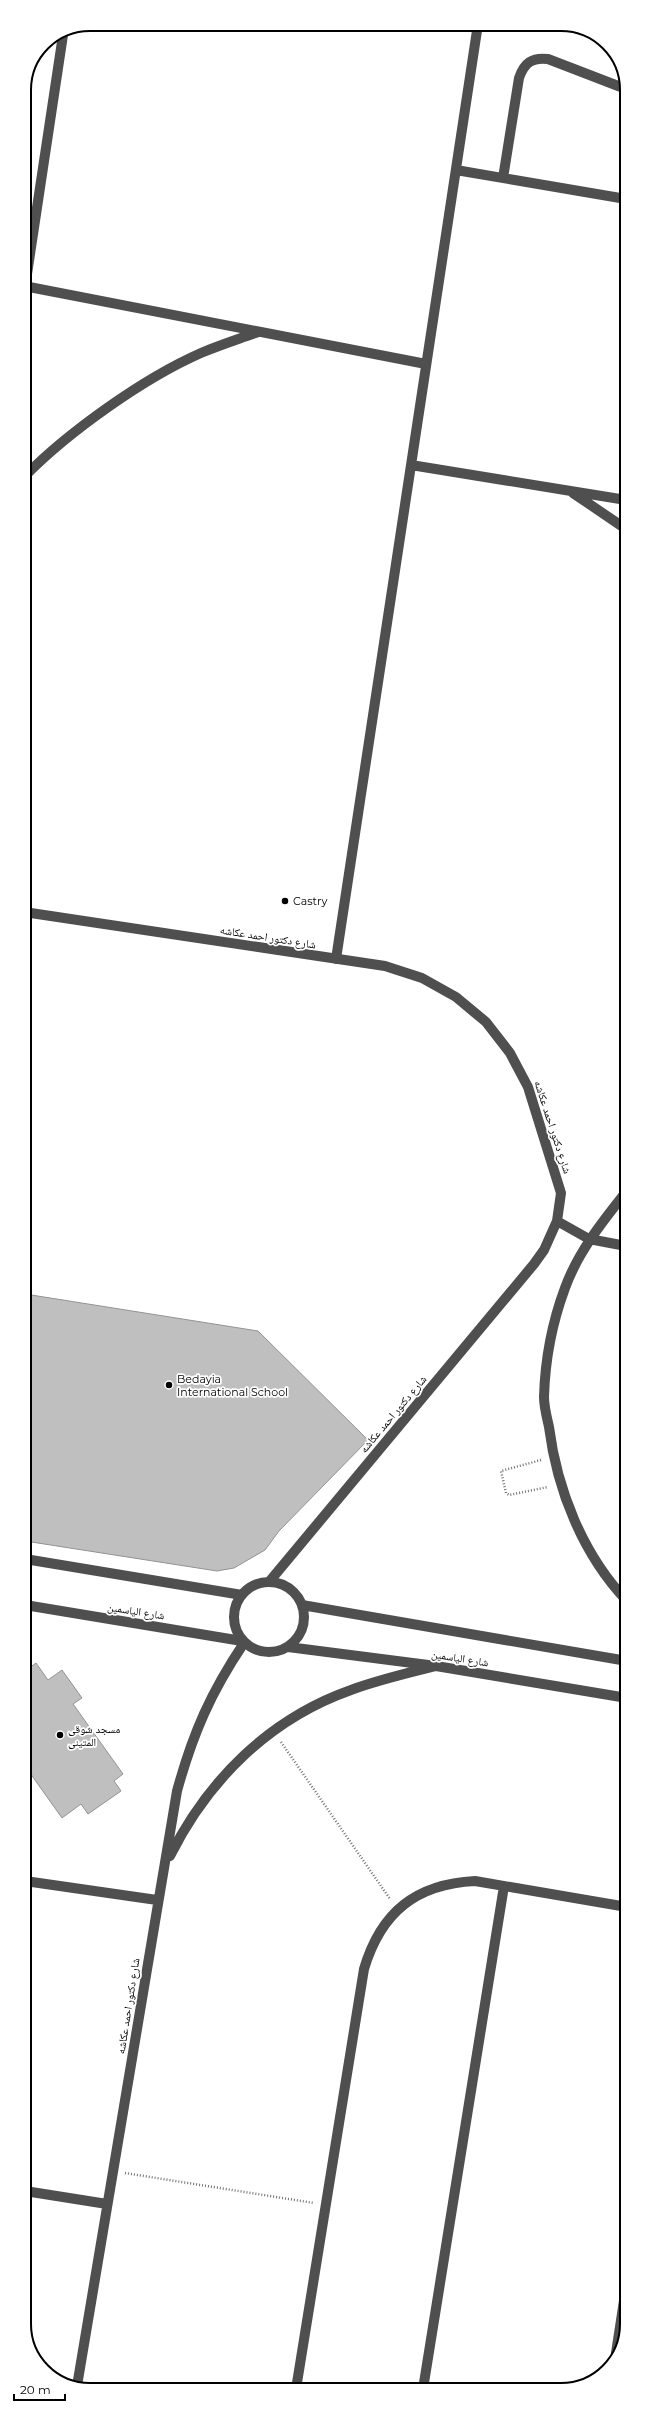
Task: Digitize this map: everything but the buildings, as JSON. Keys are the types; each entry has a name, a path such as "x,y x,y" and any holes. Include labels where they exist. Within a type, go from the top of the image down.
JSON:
{"street":[{"path":"336,959 477,31"},
{"path":"31,249 63,38"},
{"path":"503,178 519,78 522,68 529,61 538,58 548,59 620,87"},
{"path":"456,170 620,198"},
{"path":"31,290 426,364"},
{"path":"31,471 86,423 142,386 200,354 258,332"},
{"path":"411,464 620,499"},
{"path":"569,491 620,525"},
{"name":"شارع دكتور احمد عكاشه","path":"31,913 385,966 422,978 456,997 486,1022 510,1053 528,1087 561,1193 557,1221 544,1250 534,1264 269,1582"},
{"path":"620,1200 589,1239 565,1287 550,1340 544,1398 553,1457 561,1485 584,1540 620,1594"},
{"path":"557,1221 589,1239 620,1245"},
{"path":"31,1561 242,1595"},
{"path":"269,1582 277,1583 292,1591 302,1605 304,1614 301,1633 288,1647 279,1651 261,1652 243,1642 234,1623 236,1604 242,1595 254,1586 269,1582"},
{"path":"302,1605 620,1660"},
{"name":"شارع الياسمين","path":"31,1606 243,1642"},
{"name":"شارع دكتور احمد عكاشه","path":"78,2382 157,1900 177,1790 189,1749 205,1708 243,1642"},
{"name":"شارع الياسمين","path":"288,1647 436,1666 620,1697"},
{"path":"164,1867 184,1827 209,1791 239,1758 273,1730 310,1707 351,1689 436,1666"},
{"path":"297,2383 364,1969 371,1947 382,1927 398,1909 414,1897 433,1888 454,1882 475,1881 620,1906"},
{"path":"31,1882 157,1900"},
{"path":"424,2383 504,1886"},
{"path":"31,2192 107,2204"}],"path":[{"path":"553,1457 501,1471 506,1493 509,1495 561,1485"},
{"path":"273,1730 398,1909"},
{"path":"113,2171 326,2205"}],"place":[{"name":"Castry","path":"285,901"},
{"name":"Bedayia International School","path":"169,1385"},
{"name":"مسجد شوقى المتينى","path":"60,1735"}]}
